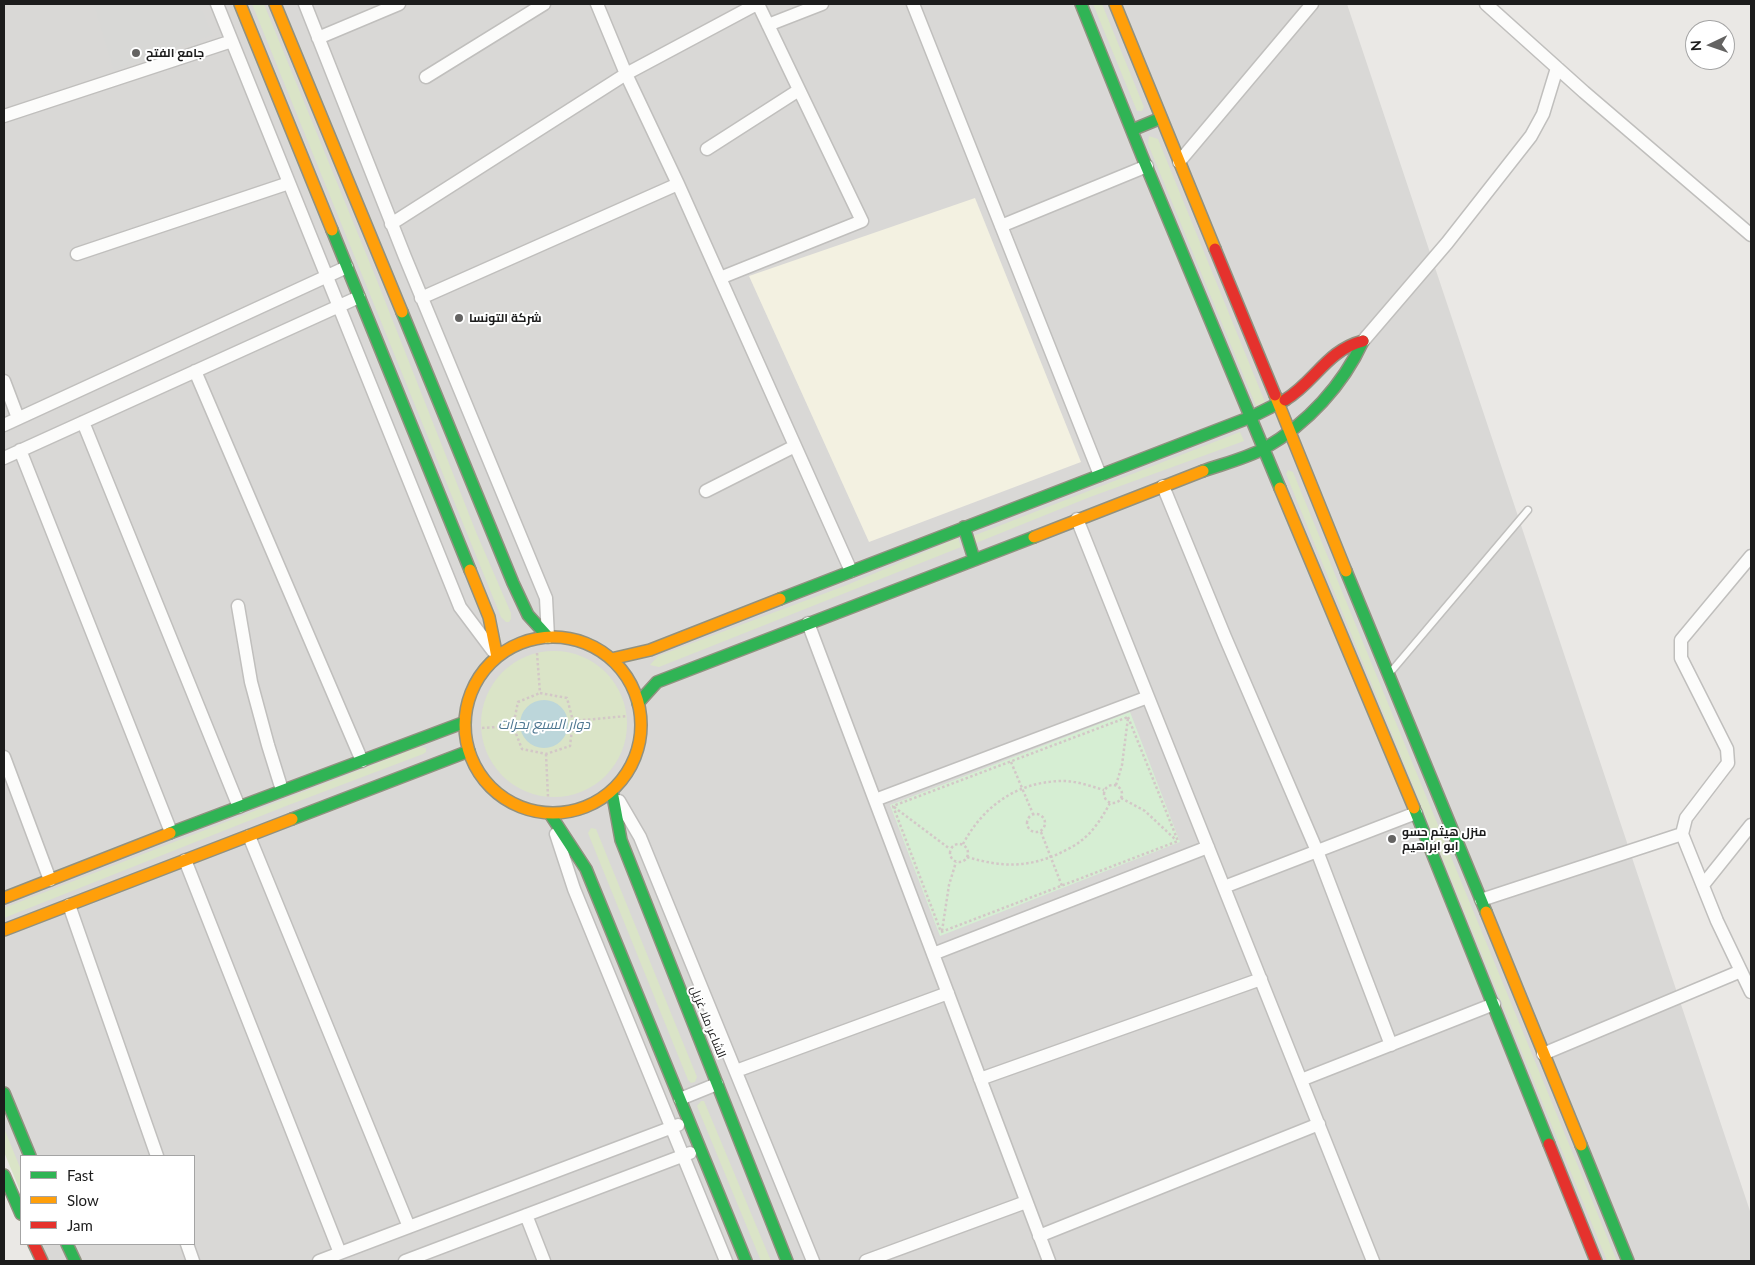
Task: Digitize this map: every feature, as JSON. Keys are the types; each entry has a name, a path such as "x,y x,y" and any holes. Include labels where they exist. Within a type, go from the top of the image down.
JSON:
{"main road":[{"path":"240,4 489,617 497,657"},
{"path":"275,4 513,583 528,615 548,637"},
{"path":"1081,4 1416,813 1596,1261"},
{"path":"1115,4 1628,1261"},
{"path":"1132,130 1162,118"},
{"path":"611,659 650,650 1251,417 1298,392 1334,354 1350,343 1363,341 1358,355 1305,419 1264,448 657,682 638,703"},
{"path":"964,527 974,559"},
{"path":"548,637 571,639 592,646 611,659 628,679 638,703 641,727 637,751 628,772 612,791 594,804 573,812 550,814 529,810 508,802 491,788 478,771 468,751 465,722 469,698 476,683 480,675 497,657 512,647 530,640 548,637"},
{"path":"4,898 171,832 465,722"},
{"path":"4,930 468,751"},
{"name":"الشاعر ملا غزيل","path":"612,791 621,840 787,1261"},
{"path":"550,814 586,869 746,1261"},
{"path":"4,1093 30,1155"},
{"path":"4,1174 20,1212"},
{"path":"34,1245 42,1261"},
{"path":"67,1245 75,1261"}],"street":[{"path":"217,4 460,607 497,657"},
{"path":"305,4 421,298 546,598 548,637"},
{"path":"318,38 399,4"},
{"path":"426,77 544,4"},
{"path":"597,4 626,74 678,184 851,571"},
{"path":"391,224 626,74 758,4 862,221 720,278"},
{"path":"768,25 822,4"},
{"path":"913,4 1100,475"},
{"path":"1180,162 1312,4"},
{"path":"1486,4 1557,68 1751,235"},
{"path":"4,116 232,41"},
{"path":"1363,341 1446,243 1531,136 1543,114 1557,68"},
{"path":"707,149 799,90"},
{"path":"1001,226 1147,166"},
{"path":"77,254 289,182"},
{"path":"421,298 678,184"},
{"path":"4,425 347,267"},
{"path":"4,458 359,297"},
{"path":"195,371 362,761"},
{"path":"4,382 18,418"},
{"path":"83,422 238,807"},
{"path":"706,491 795,446"},
{"path":"20,450 171,832"},
{"path":"1163,486 1316,851 1391,1045"},
{"path":"1077,519 1373,1261"},
{"path":"1751,556 1681,640 1680,658 1727,749 1728,763 1686,818 1682,834 1717,920 1751,989"},
{"path":"238,606 251,682 282,790"},
{"path":"808,623 1049,1261"},
{"path":"874,800 1148,697"},
{"path":"4,757 50,880"},
{"path":"612,791 640,837 813,1261"},
{"path":"1224,887 1416,813"},
{"path":"550,814 574,889 726,1261"},
{"path":"1703,885 1751,825"},
{"path":"1481,900 1682,834"},
{"path":"249,836 409,1227"},
{"path":"933,954 1208,847"},
{"path":"185,860 340,1253"},
{"path":"69,905 157,1155"},
{"path":"1543,1054 1741,971"},
{"path":"980,1079 1260,979"},
{"path":"736,1072 948,993"},
{"path":"1301,1080 1494,1004"},
{"path":"680,1099 717,1084"},
{"path":"319,1261 689,1121"},
{"path":"1039,1236 1319,1124"},
{"path":"405,1261 701,1149"},
{"path":"866,1261 1026,1202"},
{"path":"526,1215 544,1261"},
{"path":"187,1245 193,1261"}],"lane":[{"path":"1388,674 1528,510"}],"path":[{"path":"537,653 540,693"},
{"path":"540,693 567,698 573,721 570,746 546,754 522,748 513,726 518,702 540,693"},
{"path":"573,721 627,716"},
{"path":"893,806 1010,760 1128,717"},
{"path":"1116,785 1122,766 1128,717"},
{"path":"1128,717 1178,841"},
{"path":"482,728 513,726"},
{"path":"546,754 548,796"},
{"path":"1010,760 1033,814"},
{"path":"963,844 980,817 1008,796 1022,789 1060,781 1104,790"},
{"path":"1116,785 1122,790 1121,798 1116,803 1110,803 1104,796 1104,790 1109,786 1116,785"},
{"path":"1121,798 1145,811 1178,841"},
{"path":"967,857 1009,865 1022,865 1051,857 1083,840 1098,822 1110,803"},
{"path":"893,806 950,849 951,858 956,862 962,862 967,857 968,849 963,844 955,844 950,849"},
{"path":"893,806 941,932"},
{"path":"1033,814 1041,815 1045,820 1046,826 1040,832 1033,832 1028,828 1028,819 1033,814"},
{"path":"1040,832 1062,887"},
{"path":"941,932 1178,841"},
{"path":"941,932 947,893 956,862"}],"shaded area":[{"path":"4,4 1347,4 1751,1214 1751,1261 49,1261 42,1245 195,1245 195,1155 20,1155 20,1189 4,1149"},
{"name":"جامع الفتح","path":"94,4 199,4 212,35 114,71"},
{"path":"975,198 1081,462 869,542 749,276"}],"green space":[{"path":"252,4 264,4 376,278 476,532 511,613 509,622 506,622 501,617"},
{"path":"1093,4 1102,4 1144,107 1142,111 1137,111"},
{"path":"1149,136 1158,139 1265,402 1256,406 1148,144"},
{"path":"1240,432 1244,441 1090,497 976,543 973,536"},
{"path":"1288,470 1293,472 1617,1261 1607,1261 1286,474"},
{"path":"958,538 961,547 659,667 650,665 658,656 847,585"},
{"path":"554,651 582,657 606,672 621,696 627,724 621,752 606,776 582,791 554,797 526,791 502,776 487,752 481,724 487,696 502,672 526,657"},
{"path":"1130,712 1180,842 940,936 890,805"},
{"path":"419,747 426,748 426,752 4,918 4,908"},
{"path":"591,828 596,829 697,1077 695,1082 691,1083 688,1080 588,833"},
{"path":"701,1101 704,1101 771,1261 761,1261 697,1106"},
{"path":"4,1128 20,1168 20,1191 4,1152"}],"water":[{"name":"دوار السبع بحرات","path":"539,700 549,700 561,707 568,719 568,729 561,741 549,748 539,748 531,744 524,737 520,729 520,719 524,711 531,704"}],"traffic: fast":[{"path":"1081,4 1280,488"},
{"path":"1132,130 1161,118"},
{"path":"332,230 470,570"},
{"path":"402,312 513,583 528,615 548,637"},
{"path":"1203,471 1258,452 1295,427 1334,388 1355,357 1363,341"},
{"path":"780,599 1251,417 1285,400"},
{"path":"964,527 974,559"},
{"path":"638,703 657,682 1034,537"},
{"path":"1346,571 1486,912"},
{"path":"170,833 465,722"},
{"path":"292,819 469,751"},
{"path":"612,791 621,840 787,1261"},
{"path":"1414,808 1549,1144"},
{"path":"550,814 586,869 746,1261"},
{"path":"4,1093 30,1155"},
{"path":"1581,1145 1628,1261"},
{"path":"4,1175 20,1212"},
{"path":"67,1245 75,1261"}],"traffic: slow":[{"path":"240,4 332,230"},
{"path":"275,4 402,312"},
{"path":"1115,4 1215,249"},
{"path":"1275,395 1346,571"},
{"path":"1034,537 1203,471"},
{"path":"1280,488 1414,808"},
{"path":"470,570 489,617 497,657"},
{"path":"611,659 650,650 780,599"},
{"path":"553,637 587,644 609,657 621,669 634,691 641,725 634,759 621,781 609,793 587,806 553,813 519,806 497,793 485,781 472,759 465,725 472,691 485,669 497,657 519,644 553,637"},
{"path":"4,930 292,819"},
{"path":"4,898 170,833"},
{"path":"1486,912 1581,1145"}],"traffic: jam":[{"path":"1215,249 1275,395"},
{"path":"1285,400 1340,351 1363,341"},
{"path":"1549,1144 1596,1261"},
{"path":"34,1245 42,1261"}],"place":[{"name":"جامع الفتح","path":"136,53"},
{"name":"شركة التونسا","path":"459,318"},
{"name":"منزل هيثم حسو ابو ابراهيم","path":"1392,839"}]}
